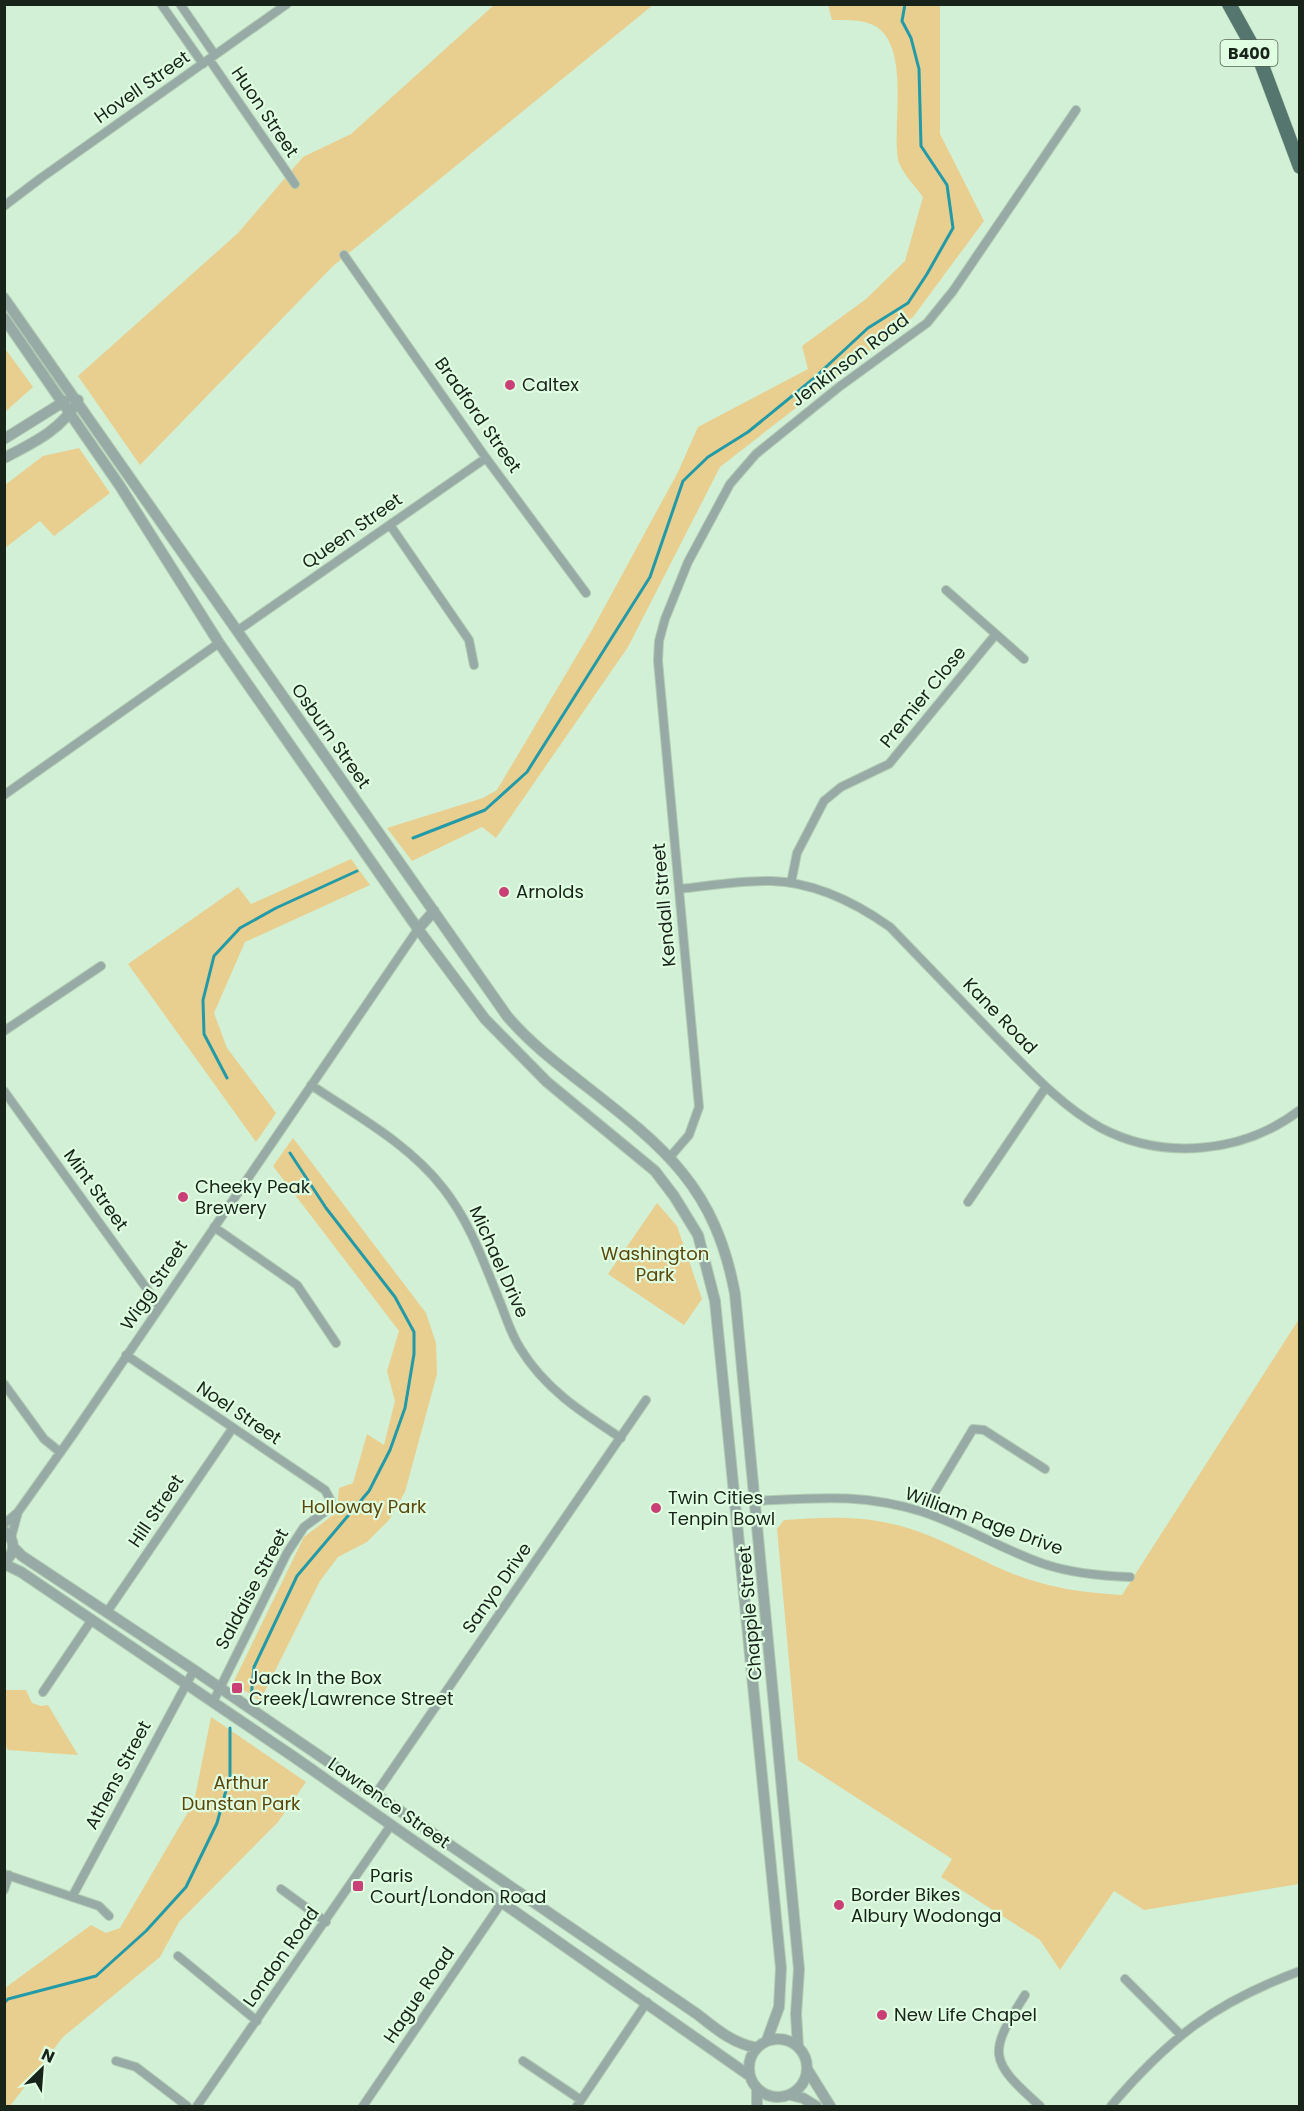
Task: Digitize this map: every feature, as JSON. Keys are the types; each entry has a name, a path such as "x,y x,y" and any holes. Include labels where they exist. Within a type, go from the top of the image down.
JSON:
{"main road":[{"name":"B400","path":"1217,4 1255,62 1276,104"},
{"name":"B400","path":"1229,4 1260,60 1299,167"}],"street":[{"name":"Huon Street","path":"180,4 209,59"},
{"name":"Hovell Street","path":"4,204 287,4"},
{"name":"Huon Street","path":"166,6 209,59 294,184"},
{"name":"Jenkinson Road","path":"659,641 688,562 730,484 756,454 839,387 927,323 952,291 1076,110"},
{"name":"Bradford Street","path":"344,255 486,458 586,594"},
{"name":"Osburn Street","path":"4,298 78,400 500,1006 521,1032 653,1138 670,1157"},
{"path":"4,318 69,416 120,486 219,643 418,928 485,1019 520,1057 655,1171 670,1157"},
{"path":"4,439 61,402 78,400"},
{"path":"4,458 37,440 69,416 78,400"},
{"name":"Queen Street","path":"237,631 486,458"},
{"path":"390,525 469,640 474,665"},
{"path":"946,590 1024,659"},
{"path":"4,795 237,631"},
{"name":"Premier Close","path":"790,883 797,854 824,801 841,788 889,764 996,634"},
{"name":"Kendall Street","path":"659,641 658,661 699,1107 689,1136 670,1157"},
{"name":"Kane Road","path":"679,889 770,881 790,883 838,897 865,909 890,927 1046,1087 1077,1113 1102,1129 1141,1142 1182,1149 1217,1145 1254,1136 1299,1110"},
{"path":"418,928 434,911"},
{"name":"Wigg Street","path":"4,1524 18,1512 60,1452 418,928"},
{"path":"4,1031 101,966"},
{"name":"Michael Drive","path":"311,1085 401,1145 430,1173 461,1214 475,1241 518,1346 533,1367 559,1396 621,1438"},
{"path":"968,1202 1046,1087"},
{"name":"Mint Street","path":"4,1091 160,1307"},
{"name":"Chapple Street","path":"670,1157 693,1184 711,1213 729,1264 735,1294 799,1969 796,2014 798,2047"},
{"name":"Chapple Street","path":"655,1171 687,1215 698,1235 715,1300 781,1968 781,1999 767,2040"},
{"path":"214,1227 297,1285 336,1343"},
{"name":"Noel Street","path":"126,1355 325,1490 331,1501"},
{"path":"4,1384 44,1439 60,1452"},
{"name":"Sanyo Drive","path":"375,1795 646,1400"},
{"name":"Hill Street","path":"107,1612 232,1429"},
{"path":"923,1512 973,1429 984,1430 1045,1469"},
{"name":"William Page Drive","path":"756,1501 846,1496 885,1502 923,1512 1046,1564 1110,1576 1130,1577"},
{"name":"Saldaise Street","path":"213,1702 287,1553 304,1527 326,1511 331,1501"},
{"path":"734,1504 756,1501"},
{"name":"Wigg Street","path":"10,1539 18,1512"},
{"path":"4,1563 10,1558 10,1539"},
{"name":"Lawrence Street","path":"10,1539 21,1556 194,1670 725,2036 739,2044 757,2048"},
{"name":"Lawrence Street","path":"4,1563 21,1572 213,1702 647,2002 750,2076"},
{"path":"43,1692 91,1621"},
{"name":"Athens Street","path":"72,1897 194,1670"},
{"path":"366,1808 375,1795"},
{"path":"391,1825 400,1812"},
{"name":"London Road","path":"197,2106 391,1825"},
{"path":"4,1890 7,1874 99,1906 109,1916"},
{"path":"281,1889 326,1922"},
{"name":"Hague Road","path":"363,2106 502,1902"},
{"path":"178,1956 257,2021"},
{"path":"1110,2106 1146,2066 1180,2034 1229,2002 1299,1971"},
{"path":"1125,1979 1180,2034"},
{"path":"523,2061 579,2103 656,1987"},
{"path":"1025,1995 1003,2029 998,2042 998,2056 1004,2071 1040,2106"},
{"path":"758,2106 757,2088 750,2076 750,2061 757,2048 767,2040 782,2039 798,2047 803,2053 807,2069 830,2106"},
{"path":"116,2061 136,2067 187,2106"},
{"path":"785,2099 801,2086 807,2069"},
{"path":"757,2088 770,2096 785,2099 803,2098 816,2106"}],"green space":[{"path":"494,5 653,5 333,266 140,465 78,376 238,233 303,157 351,134"},
{"path":"828,5 940,5 940,134 984,221 913,317 720,467 628,647 496,838 482,827 412,861 387,828 483,798 497,790 592,630 678,472 698,427 808,369 802,346 866,299 905,261 923,197 899,164 897,70 893,53 887,38 877,27 861,21 832,20"},
{"path":"4,347 33,387 5,412 4,412"},
{"path":"79,448 110,493 54,536 40,521 5,548 5,485 43,456"},
{"path":"351,859 370,885 245,942 214,1013 227,1048 276,1113 256,1142 128,964 238,887 251,904"},
{"name":"Holloway Park","path":"293,1138 426,1313 436,1343 437,1374 405,1492 389,1520 367,1542 338,1557 320,1581 260,1701 233,1683 304,1537 337,1512 339,1488 353,1483 367,1434 384,1445 395,1401 387,1371 399,1331 273,1166"},
{"name":"Washington Park","path":"657,1203 677,1226 702,1299 684,1325 608,1274"},
{"path":"1299,1319 1299,1884 1144,1910 1114,1891 1060,1970 1040,1940 941,1877 952,1859 798,1760 777,1529 784,1520 799,1519 843,1518 886,1522 928,1535 1006,1571 1034,1581 1077,1591 1122,1595"},
{"path":"5,1690 26,1690 32,1703 41,1706 48,1705 78,1755 8,1750 5,1745"},
{"name":"Arthur Dunstan Park","path":"211,1717 306,1782 278,1822 179,1922 160,1957 63,2037 10,2106 5,2106 5,1988 91,1925 106,1933 120,1928 194,1802"}],"waterway":[{"path":"413,838 485,810 527,772 650,577 683,481 708,457 748,432 813,379 868,328 908,303 927,274 953,228 947,185 921,146 919,69 911,38 902,21 905,4"},
{"path":"227,1078 204,1034 203,1000 214,956 240,928 276,908 357,871"},
{"path":"251,1698 254,1667 297,1576 369,1491 390,1450 405,1408 414,1354 414,1332 395,1297 326,1208 290,1153"},
{"path":"4,2003 8,1999 96,1976 146,1931 186,1887 217,1823 230,1776 230,1728"}],"place":[{"name":"Caltex","path":"510,385"},
{"name":"Arnolds","path":"504,892"},
{"name":"Cheeky Peak Brewery","path":"183,1197"},
{"name":"Twin Cities Tenpin Bowl","path":"656,1508"},
{"name":"Jack In the Box Creek/Lawrence Street","path":"237,1688"},
{"name":"Paris Court/London Road","path":"358,1886"},
{"name":"Border Bikes Albury Wodonga","path":"839,1905"},
{"name":"New Life Chapel","path":"882,2015"}]}
